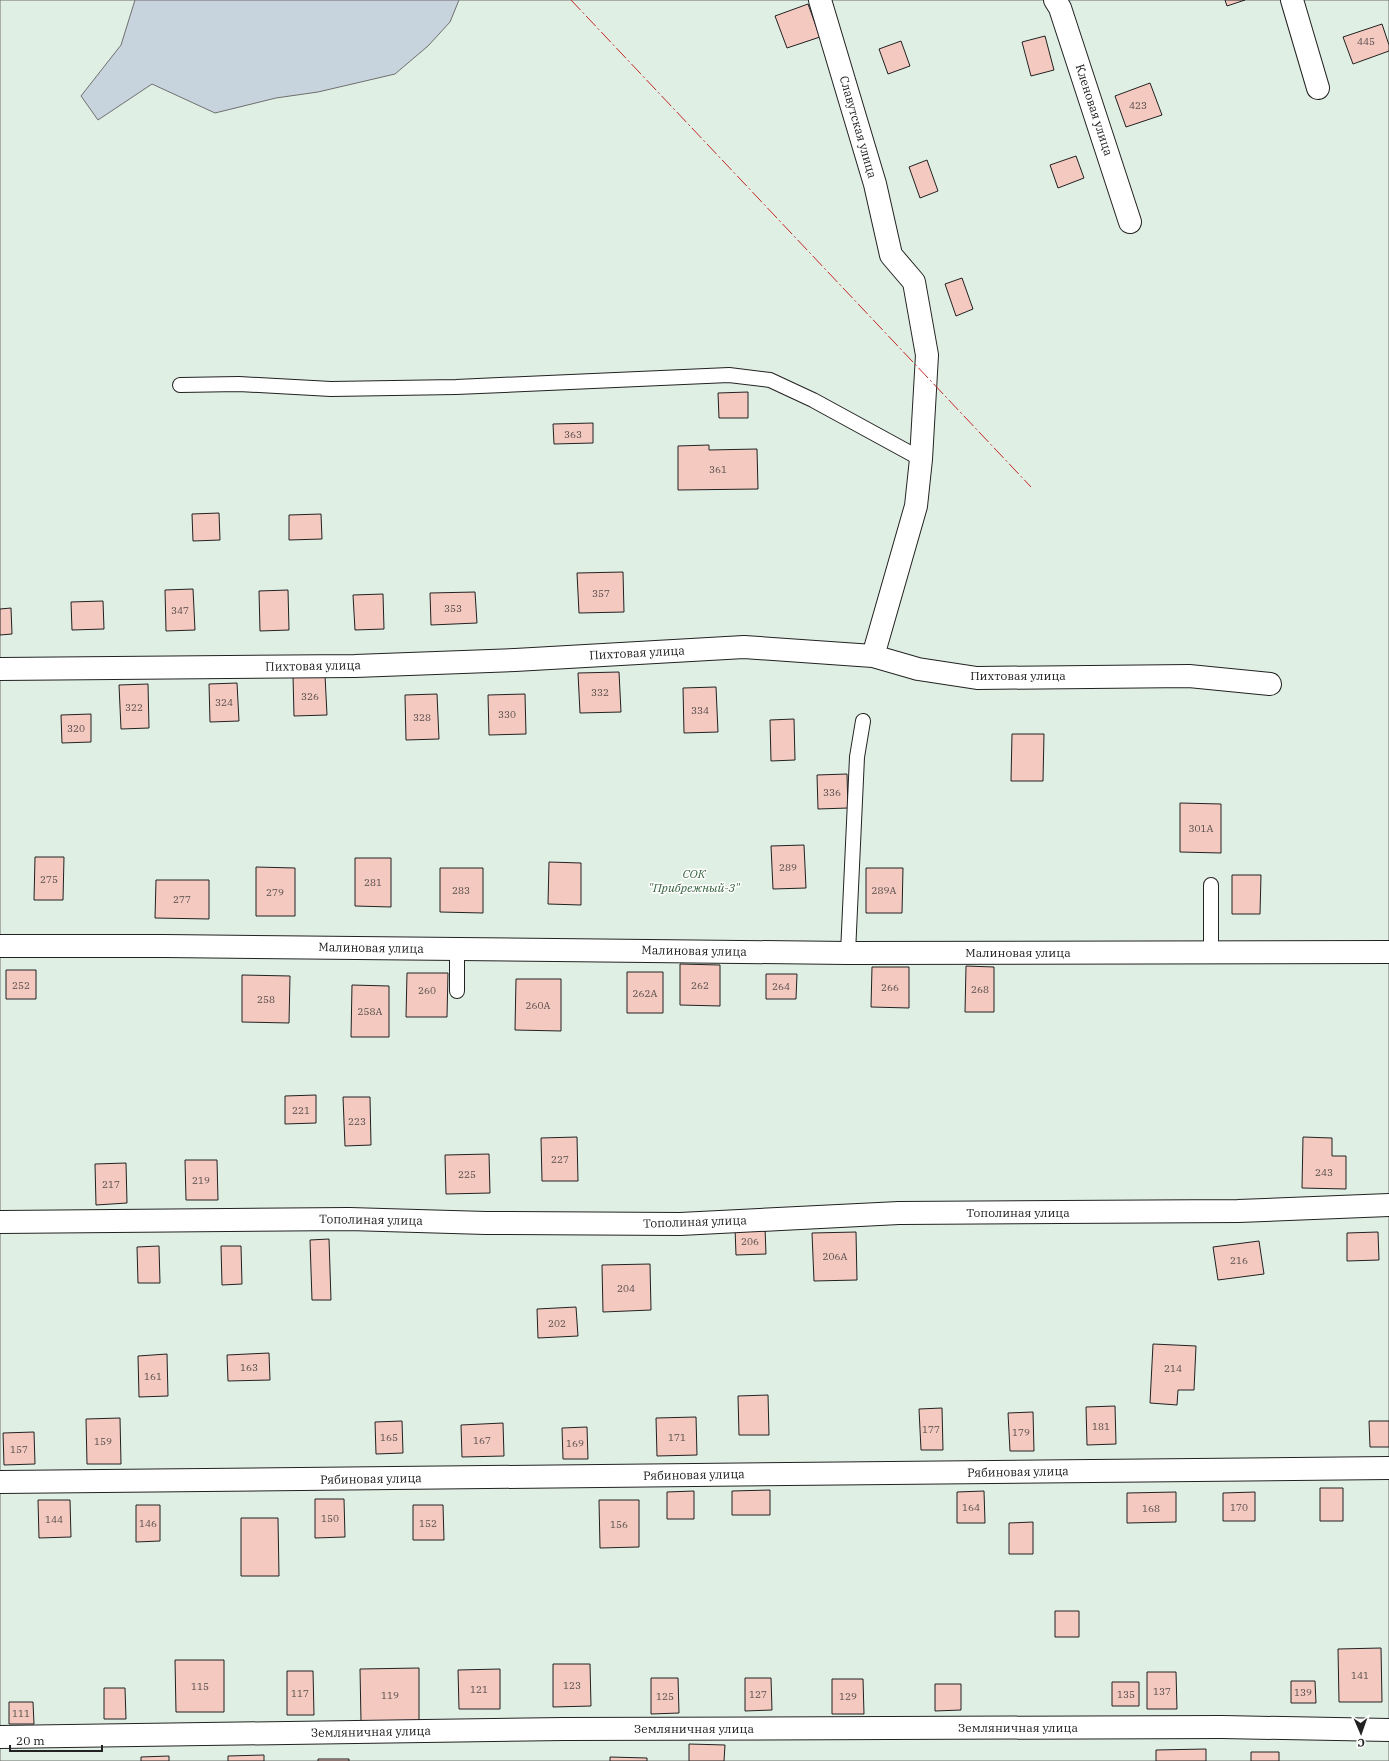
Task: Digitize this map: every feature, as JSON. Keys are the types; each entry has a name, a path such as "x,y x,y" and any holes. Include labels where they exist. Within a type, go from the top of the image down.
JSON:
{"street":[{"name":"Славутская улица","path":"820,0 875,184 891,255 914,282 927,355 921,459"},
{"name":"Кленовая улица","path":"1055,0 1060,8 1130,222"},
{"path":"1292,0 1318,88"},
{"path":"873,656 916,506 921,459"},
{"name":"Пихтовая улица","path":"0,669 363,665 515,660 744,647 873,656 918,669 977,678 1189,676 1270,684"},
{"name":"Малиновая улица","path":"0,946 164,946 848,953 1389,952"},
{"name":"Тополиная улица","path":"0,1222 349,1219 486,1223 680,1224 899,1213 1238,1211 1389,1206"},
{"name":"Рябиновая улица","path":"0,1482 1389,1468"},
{"name":"Земляничная улица","path":"0,1737 580,1729 1222,1727 1389,1730"}],"lane":[{"path":"180,385 238,384 331,389 441,388 729,375 770,380 813,400 921,459"},
{"path":"848,953 857,758 863,722"},
{"path":"1210,952 1211,885"},
{"path":"457,950 457,991"}],"green space":[{"name":"СОК \"Прибрежный-3\"","path":"0,0 1389,0 1389,1761 0,1761"}],"shaded area":[{"path":"135,0 459,0 450,22 428,46 395,74 318,92 276,98 215,113 152,84 98,120 81,96 121,45"}],"building":[{"path":"1225,0 1245,0 1227,6"},
{"path":"808,4 820,37 787,48 775,16"},
{"path":"1382,24 1389,45 1389,51 1353,64 1343,37"},
{"path":"1045,36 1054,70 1031,76 1022,42"},
{"path":"901,41 910,66 888,74 879,49"},
{"path":"1150,83 1162,115 1126,127 1115,96"},
{"path":"1076,156 1084,178 1058,188 1050,165"},
{"path":"927,160 938,191 920,198 909,167"},
{"path":"962,278 973,309 956,316 945,284"},
{"path":"748,392 748,418 719,418 718,393"},
{"path":"593,423 593,443 554,444 553,424"},
{"path":"709,445 709,450 757,449 758,489 678,490 678,446"},
{"path":"219,513 220,540 193,541 192,514"},
{"path":"321,514 322,539 289,540 289,515"},
{"path":"623,572 624,612 579,613 577,573"},
{"path":"193,589 195,630 166,631 165,590"},
{"path":"288,590 289,630 260,631 259,591"},
{"path":"475,592 477,623 431,625 430,593"},
{"path":"383,594 384,629 355,630 353,595"},
{"path":"103,601 104,629 72,630 71,602"},
{"path":"11,608 12,634 0,635 0,609"},
{"path":"619,672 621,712 580,713 578,673"},
{"path":"325,675 327,715 294,716 293,676"},
{"path":"237,683 239,721 210,722 209,684"},
{"path":"148,684 149,728 121,729 119,685"},
{"path":"716,687 718,732 684,733 683,688"},
{"path":"437,694 439,739 406,740 405,695"},
{"path":"525,694 526,734 489,735 488,695"},
{"path":"91,714 91,742 62,743 61,715"},
{"path":"794,719 795,760 771,761 770,720"},
{"path":"1012,734 1044,734 1043,781 1011,781"},
{"path":"847,774 848,808 818,809 817,775"},
{"path":"1180,803 1221,804 1221,853 1180,852"},
{"path":"804,845 806,888 773,889 771,846"},
{"path":"35,857 64,857 63,900 34,900"},
{"path":"355,858 391,858 391,907 355,906"},
{"path":"549,862 581,863 581,905 548,904"},
{"path":"256,867 295,868 295,916 256,916"},
{"path":"440,868 483,868 483,913 440,912"},
{"path":"866,868 903,868 902,913 866,913"},
{"path":"1232,875 1261,875 1260,914 1232,914"},
{"path":"156,880 209,880 209,919 155,918"},
{"path":"680,964 720,965 720,1006 680,1005"},
{"path":"966,966 994,967 994,1012 965,1012"},
{"path":"872,967 909,967 909,1008 871,1007"},
{"path":"6,970 36,970 36,999 6,999"},
{"path":"627,972 663,972 663,1013 627,1013"},
{"path":"407,973 448,973 447,1017 406,1017"},
{"path":"766,974 797,974 796,999 766,999"},
{"path":"242,975 290,976 289,1023 242,1022"},
{"path":"516,979 561,979 561,1031 515,1030"},
{"path":"352,985 389,986 389,1037 351,1037"},
{"path":"316,1095 316,1123 285,1124 285,1096"},
{"path":"343,1097 370,1097 371,1145 345,1146"},
{"path":"577,1137 578,1181 542,1181 541,1138"},
{"path":"1303,1137 1332,1138 1332,1156 1346,1156 1346,1189 1302,1188"},
{"path":"489,1154 490,1193 446,1194 445,1155"},
{"path":"185,1160 217,1160 218,1200 186,1200"},
{"path":"126,1163 127,1203 96,1205 95,1164"},
{"path":"735,1228 765,1228 766,1254 736,1255"},
{"path":"856,1232 857,1280 814,1281 812,1233"},
{"path":"1378,1232 1379,1260 1347,1261 1347,1233"},
{"path":"329,1239 331,1300 312,1300 310,1240"},
{"path":"1259,1241 1264,1274 1218,1280 1213,1247"},
{"path":"159,1246 160,1283 138,1283 137,1247"},
{"path":"221,1246 241,1246 242,1284 222,1285"},
{"path":"650,1264 651,1310 603,1312 602,1265"},
{"path":"576,1307 578,1336 538,1338 537,1309"},
{"path":"1153,1344 1196,1346 1194,1390 1178,1390 1177,1405 1150,1403"},
{"path":"269,1353 270,1380 228,1381 227,1355"},
{"path":"167,1354 168,1396 139,1397 138,1356"},
{"path":"768,1395 769,1435 739,1435 738,1396"},
{"path":"1115,1406 1116,1444 1087,1445 1086,1407"},
{"path":"942,1408 943,1450 921,1450 919,1409"},
{"path":"1033,1412 1034,1451 1010,1451 1008,1413"},
{"path":"696,1417 697,1455 657,1456 656,1418"},
{"path":"120,1418 121,1464 87,1464 86,1419"},
{"path":"402,1421 403,1453 376,1454 375,1422"},
{"path":"1369,1421 1389,1421 1389,1447 1370,1447"},
{"path":"503,1423 504,1456 462,1457 461,1425"},
{"path":"587,1427 588,1459 563,1459 562,1428"},
{"path":"34,1432 35,1464 4,1465 3,1433"},
{"path":"1320,1488 1343,1488 1343,1521 1320,1521"},
{"path":"770,1490 770,1515 732,1515 732,1491"},
{"path":"694,1491 694,1519 667,1519 667,1492"},
{"path":"984,1491 985,1523 957,1523 957,1492"},
{"path":"1176,1492 1176,1522 1127,1523 1127,1493"},
{"path":"1255,1492 1255,1521 1223,1521 1223,1493"},
{"path":"315,1499 344,1499 345,1537 315,1538"},
{"path":"38,1500 70,1500 71,1537 39,1538"},
{"path":"599,1500 639,1500 639,1547 600,1548"},
{"path":"136,1505 160,1505 160,1541 136,1542"},
{"path":"413,1505 443,1505 444,1540 413,1540"},
{"path":"241,1518 278,1518 279,1576 241,1576"},
{"path":"1033,1522 1033,1554 1009,1554 1009,1523"},
{"path":"1055,1611 1079,1611 1079,1637 1055,1637"},
{"path":"1381,1648 1382,1702 1339,1702 1338,1649"},
{"path":"175,1660 224,1660 224,1712 176,1712"},
{"path":"553,1664 590,1664 591,1706 553,1707"},
{"path":"419,1668 419,1721 361,1722 360,1669"},
{"path":"500,1669 500,1709 459,1709 458,1670"},
{"path":"287,1671 313,1671 314,1715 287,1715"},
{"path":"1147,1672 1176,1672 1177,1709 1147,1709"},
{"path":"651,1678 678,1678 679,1713 651,1714"},
{"path":"745,1678 771,1678 772,1710 745,1711"},
{"path":"832,1679 863,1679 864,1714 832,1714"},
{"path":"1291,1681 1315,1681 1316,1703 1291,1703"},
{"path":"1112,1682 1139,1682 1139,1706 1112,1706"},
{"path":"935,1684 961,1684 961,1710 935,1711"},
{"path":"104,1688 125,1688 126,1719 104,1719"},
{"path":"9,1702 33,1702 34,1724 9,1724"},
{"path":"689,1744 725,1745 724,1761 689,1761"},
{"path":"1206,1749 1206,1761 1156,1761 1156,1750"},
{"path":"1251,1752 1279,1752 1279,1761 1251,1761"},
{"path":"264,1755 264,1761 228,1761 228,1756"},
{"path":"169,1756 169,1761 141,1761 141,1757"},
{"path":"610,1757 647,1758 647,1761 610,1761"},
{"path":"318,1759 349,1759 349,1761 318,1761"}],"power":[{"path":"571,0 1031,487"}]}
